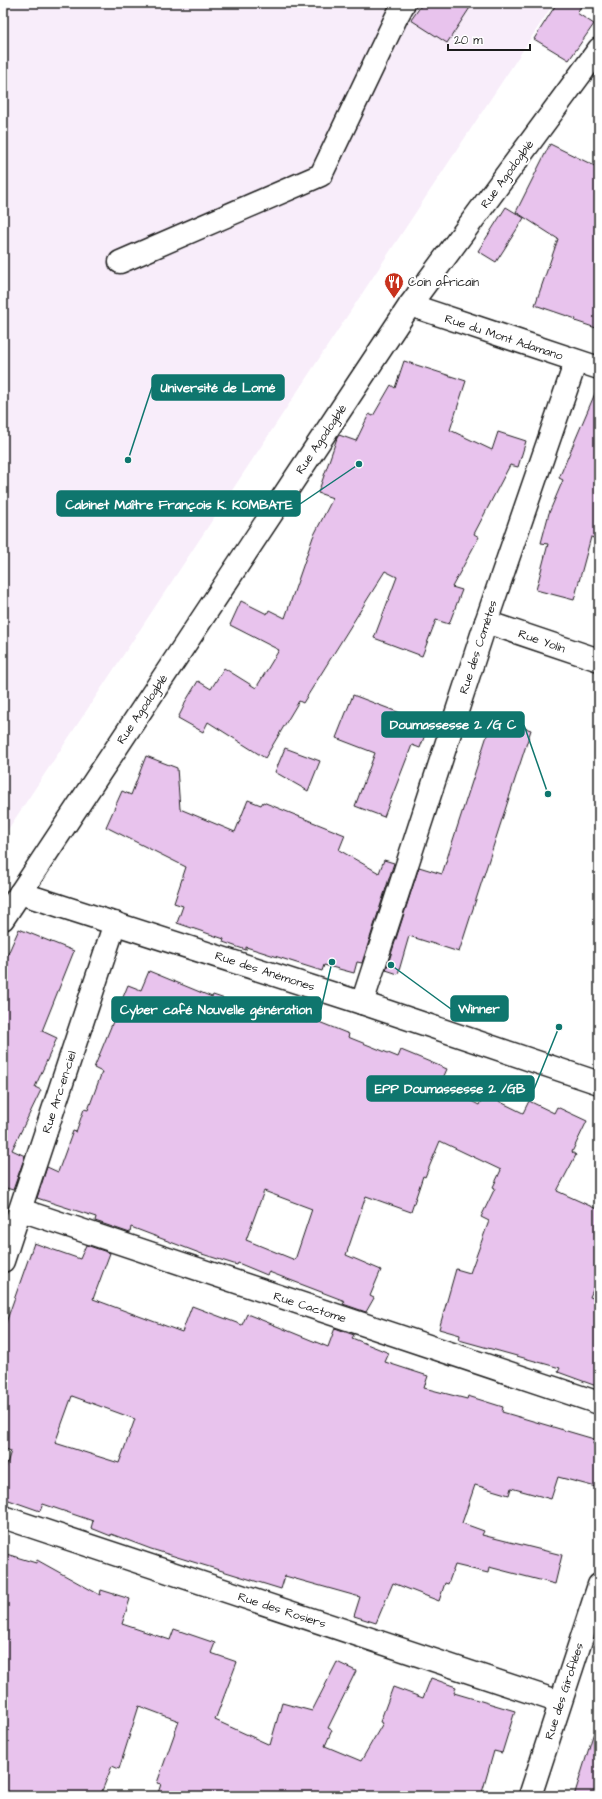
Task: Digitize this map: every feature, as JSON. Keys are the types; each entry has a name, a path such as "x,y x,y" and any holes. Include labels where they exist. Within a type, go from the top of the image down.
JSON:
{"street":[{"path":"120,262 321,175 404,3"},
{"name":"Rue Agodogblé","path":"3,919 410,305 599,48"},
{"name":"Rue du Mont Adamano","path":"410,305 599,368"},
{"name":"Rue des Comètes","path":"362,1003 486,622 576,360"},
{"name":"Rue Yolin","path":"486,622 599,660"},
{"name":"Rue des Anémones","path":"20,892 362,1003 599,1083"},
{"name":"Rue Arc-en-ciel","path":"3,1261 115,923"},
{"name":"Rue Cactome","path":"21,1210 599,1404"},
{"name":"Rue des Rosiers","path":"3,1517 560,1702"},
{"name":"Rue des Giroflées","path":"530,1796 599,1585"}],"shaded area":[{"path":"3,3 554,3 3,837"}],"building":[{"path":"423,3 473,3 447,43 411,20"},
{"path":"557,3 583,3 577,13 594,24 569,60 534,39"},
{"path":"550,144 599,168 599,329 575,321 576,319 535,305 558,239 516,212"},
{"path":"506,207 524,218 496,262 478,251"},
{"path":"404,361 466,381 450,430 492,450 498,432 526,441 518,467 510,465 474,534 479,537 452,587 462,590 449,624 436,620 422,656 374,638 397,577 385,571 303,703 299,701 265,758 208,722 203,732 178,718 184,704 198,681 211,689 224,668 256,688 279,650 230,625 241,601 267,614 269,610 285,618 313,537 333,498 318,493 337,438 339,435 356,441 369,414 373,416 391,385 395,388"},
{"path":"599,384 599,540 591,537 574,600 536,590 548,544 541,543 549,513 563,480 559,478"},
{"path":"353,695 429,724 420,748 412,745 384,817 355,806 375,753 336,738"},
{"path":"493,717 531,730 459,952 409,936 398,974 386,970 419,867 442,874"},
{"path":"285,748 320,761 308,791 275,772"},
{"path":"146,756 177,768 180,809 235,832 248,800 261,805 263,802 345,835 339,850 379,873 384,860 394,863 362,963 357,962 354,973 324,965 322,971 246,947 246,950 223,942 224,939 177,923 183,906 174,903 186,867 106,827 122,791 131,795"},
{"path":"19,929 74,951 42,1031 57,1038 35,1087 41,1090 12,1150 25,1156 13,1190 3,1187 3,965"},
{"path":"149,971 212,997 213,995 246,1006 247,1002 307,1022 309,1018 349,1034 348,1037 398,1057 401,1050 447,1069 440,1085 479,1105 484,1094 523,1113 529,1101 554,1113 557,1107 587,1121 572,1152 576,1155 557,1191 599,1210 599,1276 590,1297 599,1300 599,1387 558,1372 560,1368 459,1340 460,1335 439,1329 456,1269 470,1273 489,1221 481,1217 495,1188 493,1187 501,1170 440,1141 425,1177 423,1176 411,1212 366,1196 346,1255 381,1270 370,1296 374,1298 366,1312 343,1304 345,1301 269,1272 267,1275 238,1263 237,1265 202,1254 131,1227 130,1233 95,1221 96,1217 37,1198 47,1167 58,1172 73,1131 76,1132 84,1109 88,1110 102,1072 94,1068 128,985 141,990","holes":["264,1191 312,1209 295,1260 246,1240"]},
{"path":"34,1243 80,1259 86,1245 110,1253 93,1299 182,1332 192,1306 242,1325 247,1314 328,1347 335,1328 354,1335 352,1338 389,1353 385,1362 428,1376 424,1388 467,1399 468,1396 503,1407 502,1412 594,1439 593,1444 599,1445 599,1476 596,1487 558,1477 551,1499 511,1488 509,1495 475,1485 462,1523 484,1531 482,1535 562,1555 555,1584 489,1567 488,1573 455,1565 448,1584 445,1583 439,1601 393,1583 376,1623 354,1616 360,1597 285,1576 281,1589 151,1549 111,1534 111,1536 91,1528 93,1521 43,1504 40,1511 3,1498 3,1476 11,1451 3,1448 3,1331","holes":["72,1396 135,1419 119,1463 55,1443"]},
{"path":"3,1553 36,1563 37,1560 100,1595 101,1590 130,1599 122,1624 170,1640 174,1629 215,1643 211,1653 237,1662 215,1720 270,1745 282,1703 312,1711 337,1662 356,1671 328,1728 332,1730 325,1746 361,1761 383,1723 380,1722 393,1687 423,1698 431,1678 456,1687 454,1693 515,1711 502,1753 494,1751 481,1796 157,1796 161,1784 157,1783 179,1721 139,1706 119,1769 112,1766 100,1796 3,1796"},
{"path":"594,1732 599,1733 599,1796 574,1796"}],"place":[{"name":"Coin africain","path":"394,299"},
{"name":"Université de Lomé","path":"128,460"},
{"name":"Cabinet Maître François K. KOMBATE","path":"359,464"},
{"name":"Doumassesse 2 /G C","path":"548,794"},
{"name":"Cyber café Nouvelle génération","path":"332,962"},
{"name":"Winner","path":"391,965"},
{"name":"EPP Doumassesse 2 /GB","path":"559,1027"}]}
